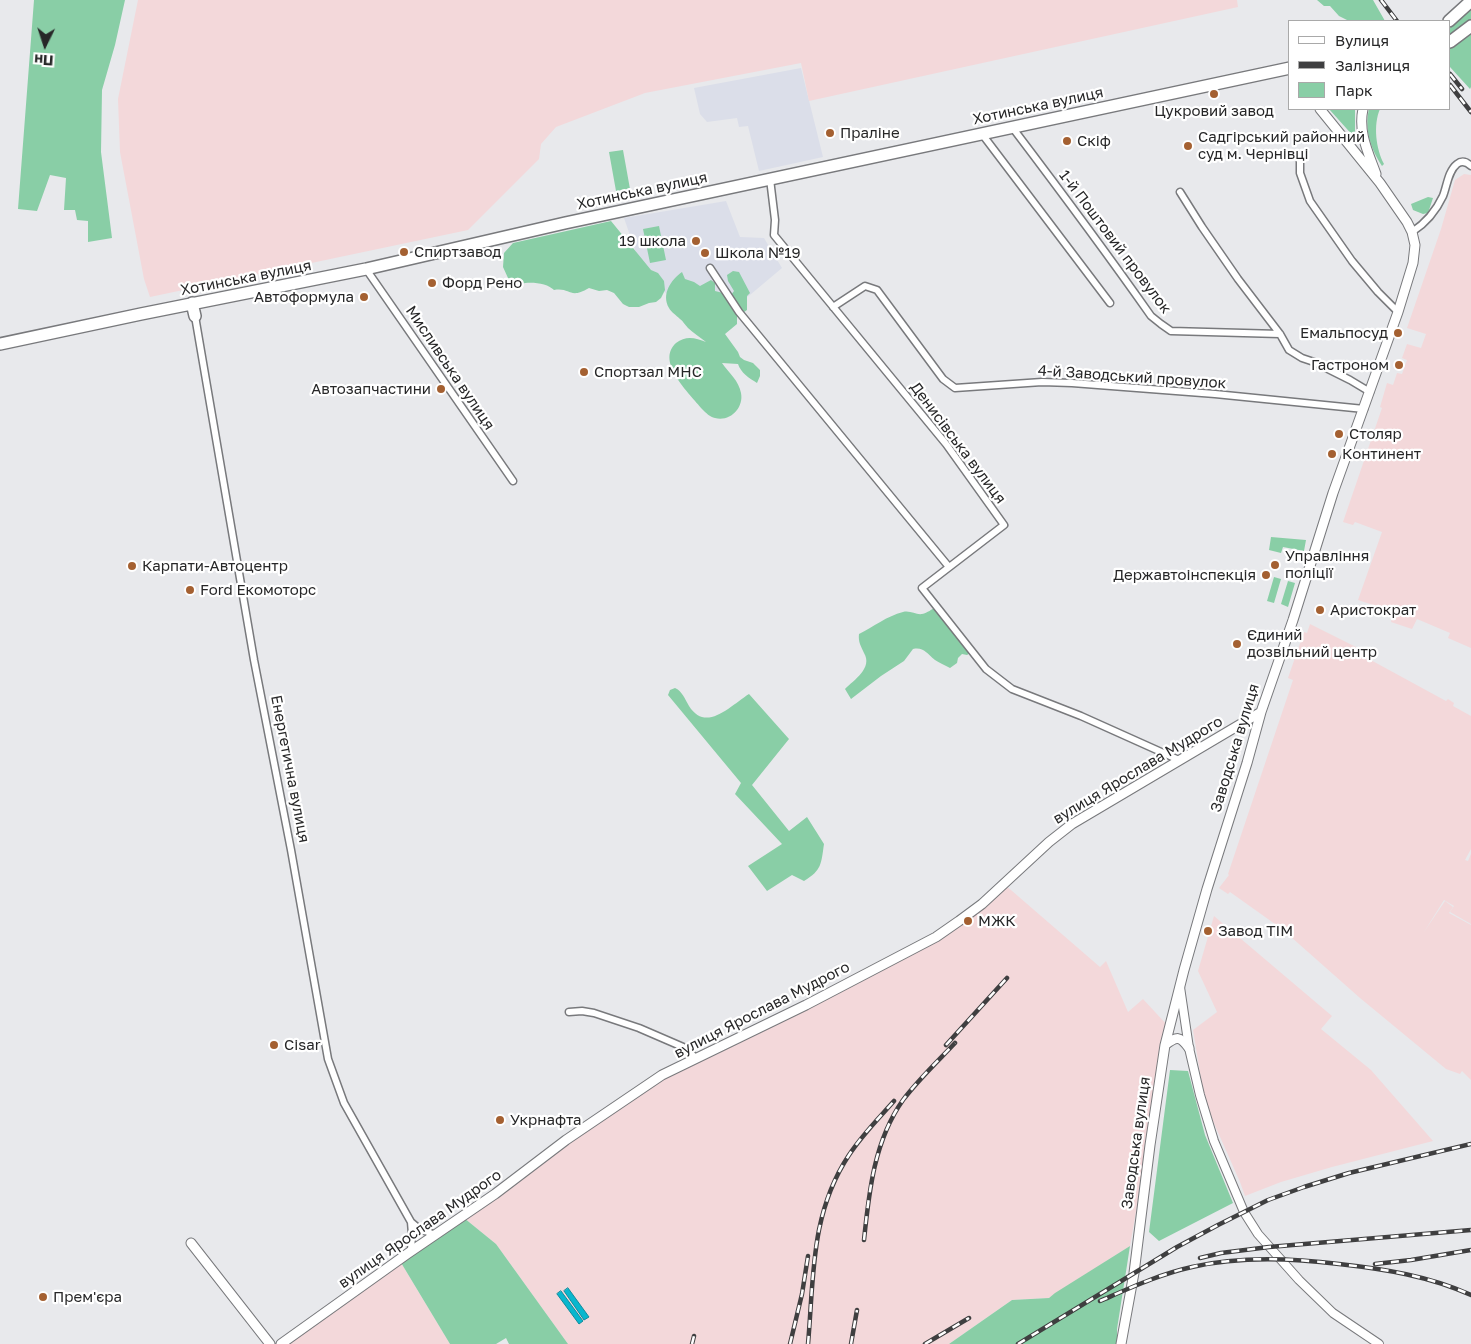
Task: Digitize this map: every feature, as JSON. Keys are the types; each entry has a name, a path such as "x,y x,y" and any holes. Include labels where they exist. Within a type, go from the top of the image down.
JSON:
{"highway":[{"path":"1450,20 1471,0"},
{"path":"1451,41 1471,26"},
{"name":"Хотинська вулиця","path":"0,344 192,303 366,269 565,223 1288,68"},
{"name":"Енергетична вулиця","path":"192,303 195,316"}],"main road":[{"name":"Заводська вулиця","path":"1121,1344 1134,1273 1165,1045 1180,984 1261,712 1293,620 1333,493 1398,312 1413,263 1415,245 1412,232 1404,216 1321,110"},
{"name":"Заводська вулиця","path":"1364,110 1362,135 1380,183"},
{"name":"вулиця Ярослава Мудрого","path":"281,1344 495,1194 566,1140 654,1081 936,937 982,904 1049,842 1072,824 1261,712"},
{"path":"1165,1045 1172,1039 1180,1038 1189,1048"},
{"path":"191,1243 270,1344"}],"street":[{"name":"1-й Поштовий провулок","path":"1012,127 1095,236 1151,316 1161,324 1171,331 1280,334"},
{"path":"982,134 1110,303"},
{"path":"1300,159 1300,173 1310,201 1352,261 1398,312"},
{"path":"1412,232 1431,215 1443,196 1454,167 1459,162 1468,163 1471,166"},
{"name":"Денисівська вулиця","path":"770,179 775,220 774,235 946,444 1004,525 922,588 986,669 1012,689 1081,716 1179,760"},
{"path":"1180,192 1238,279 1280,334 1289,350 1370,392"},
{"path":"710,268 739,312 949,567"},
{"name":"Мисливська вулиця","path":"366,269 513,481"},
{"name":"4-й Заводський провулок","path":"833,307 865,286 877,290 943,379 955,388 1042,382 1072,383 1215,394 1364,409"},
{"name":"Енергетична вулиця","path":"195,316 254,660 291,850 328,1059 344,1103 411,1222 411,1252"},
{"path":"1180,984 1189,1048 1200,1095 1214,1141 1244,1212 1258,1234 1299,1280 1333,1313 1379,1344"},
{"path":"569,1012 582,1011 594,1013 644,1030 683,1047 696,1058"},
{"path":"411,1222 418,1228 435,1235"}],"shaded area":[{"path":"138,0 1237,0 1238,7 809,101 801,63 645,93 556,127 541,144 539,159 468,230 150,297 144,279 120,152 118,99"},
{"path":"801,68 823,157 759,171 748,126 739,127 737,118 707,122 700,114 694,88"},
{"path":"1464,174 1471,175 1471,648 1448,638 1450,633 1417,619 1412,629 1391,622 1394,612 1358,600 1382,532 1355,522 1353,525 1343,522 1382,408 1380,407 1387,383 1393,385 1397,373 1402,374 1407,360 1402,358 1407,344 1421,348 1426,334 1407,328 1441,229 1455,180"},
{"name":"Школа №19","path":"726,201 740,237 764,238 782,268 706,332 642,270 624,218"},
{"path":"1310,624 1358,648 1356,652 1446,701 1448,699 1454,703 1453,706 1471,716 1471,849 1465,860 1468,861 1471,854 1471,924 1450,912 1454,906 1444,900 1424,932 1445,901 1453,907 1449,913 1471,925 1471,1080 1462,1071 1460,1074 1446,1069 1360,998 1282,929 1230,892 1228,894 1219,888 1229,875 1293,680 1288,678 1304,632 1307,633"},
{"path":"1004,884 1100,967 1106,961 1128,1012 1143,999 1168,1026 1130,1246 1049,1298 1012,1300 949,1344 568,1344 496,1244 464,1218 662,1076 935,938"},
{"path":"1214,916 1332,1016 1321,1029 1371,1070 1433,1141 1332,1167 1281,1182 1245,1196 1213,1121 1203,1091 1193,1030 1217,1012 1198,971"},
{"path":"400,1261 450,1344 283,1344"}],"green space":[{"path":"34,0 125,0 102,90 101,152 112,238 88,242 88,221 77,220 75,210 64,210 66,178 50,175 37,211 18,209"},
{"path":"1317,0 1373,0 1384,20 1347,20 1339,16 1330,6 1324,6"},
{"path":"1471,9 1471,19 1451,36 1451,27"},
{"path":"1471,31 1470,89 1451,68 1451,47"},
{"path":"1330,110 1355,110 1355,138"},
{"path":"1369,110 1380,110 1376,129 1377,144 1384,164 1382,166 1375,153 1368,132"},
{"path":"623,150 630,189 616,191 609,152"},
{"path":"1428,197 1433,198 1428,213 1423,214 1413,210 1411,204"},
{"path":"611,221 651,270 658,273 664,281 665,290 661,298 656,302 639,307 629,307 623,304 614,293 607,290 599,291 589,288 574,293 554,290 538,283 521,284 508,278 503,267 504,253 513,243"},
{"path":"659,226 666,260 650,263 643,229"},
{"path":"733,271 739,272 750,293 747,296 747,310 737,317 737,324 725,334 740,357 753,363 760,370 760,376 757,383 743,373 738,364 722,363 738,385 741,399 735,413 721,419 711,417 702,409 683,387 672,368 671,351 676,343 687,338 695,338 706,342 690,330 671,311 666,298 671,283 682,272 685,279 700,286 711,280 715,283 715,291 731,295 734,291 727,275"},
{"path":"1271,537 1306,540 1304,551 1283,547 1281,553 1269,550"},
{"path":"1274,577 1281,579 1274,603 1267,601"},
{"path":"1288,581 1295,583 1288,607 1281,604"},
{"path":"937,607 972,652 967,655 962,654 958,658 957,663 950,668 937,661 925,651 913,649 904,661 851,699 845,689 857,678 866,664 866,658 859,642 859,634 897,614 911,612 922,614"},
{"path":"675,688 681,693 696,714 703,717 718,715 749,694 789,739 752,785 789,831 807,817 824,844 820,866 810,877 804,881 792,875 767,891 748,866 782,844 735,794 741,783 668,695 670,690"},
{"path":"1170,1070 1188,1071 1205,1135 1233,1203 1159,1241 1149,1232"},
{"path":"464,1218 496,1244 568,1344 509,1344 506,1338 496,1344 450,1344 400,1261"},
{"path":"1130,1246 1117,1329 1117,1344 949,1344 1012,1300 1049,1298"}],"water":[{"path":"568,1288 589,1317 584,1320 564,1291"},
{"path":"561,1291 583,1321 579,1324 557,1294"}],"railway":[{"path":"1381,0 1396,20"},
{"path":"1451,75 1462,89"},
{"path":"1451,86 1471,112"},
{"path":"946,1045 1007,978"},
{"path":"864,1240 874,1167 885,1132 903,1100 921,1078 955,1043"},
{"path":"808,1344 816,1246 827,1200 836,1177 849,1155 894,1101"},
{"path":"1018,1344 1177,1247 1268,1200 1349,1173 1471,1144"},
{"path":"1200,1258 1221,1253 1269,1247 1471,1230"},
{"path":"1375,1264 1471,1250"},
{"path":"790,1344 802,1294 808,1256"},
{"path":"1100,1301 1168,1273 1210,1263 1265,1259 1321,1262 1389,1271 1423,1278 1471,1295"},
{"path":"851,1344 857,1310"},
{"path":"925,1344 969,1318"},
{"path":"692,1344 694,1336"}],"place":[{"name":"Цукровий завод","path":"1214,94"},
{"name":"Праліне","path":"830,133"},
{"name":"Скіф","path":"1067,141"},
{"name":"Садгірський районний суд м. Чернівці","path":"1188,146"},
{"name":"19 школа","path":"696,241"},
{"name":"Спиртзавод","path":"404,252"},
{"name":"Школа №19","path":"705,253"},
{"name":"Форд Рено","path":"432,283"},
{"name":"Автоформула","path":"364,297"},
{"name":"Емальпосуд","path":"1398,333"},
{"name":"Гастроном","path":"1399,365"},
{"name":"Спортзал МНС","path":"584,372"},
{"name":"Автозапчастини","path":"441,389"},
{"name":"Столяр","path":"1339,434"},
{"name":"Континент","path":"1332,454"},
{"name":"Управління поліції","path":"1275,565"},
{"name":"Карпати-Автоцентр","path":"132,566"},
{"name":"Державтоінспекція","path":"1266,575"},
{"name":"Ford Екомоторс","path":"190,590"},
{"name":"Аристократ","path":"1320,610"},
{"name":"Єдиний дозвільний центр","path":"1237,644"},
{"name":"МЖК","path":"968,921"},
{"name":"Завод ТІМ","path":"1208,931"},
{"name":"Cisar","path":"274,1045"},
{"name":"Укрнафта","path":"500,1120"},
{"name":"Прем'єра","path":"43,1297"}]}
